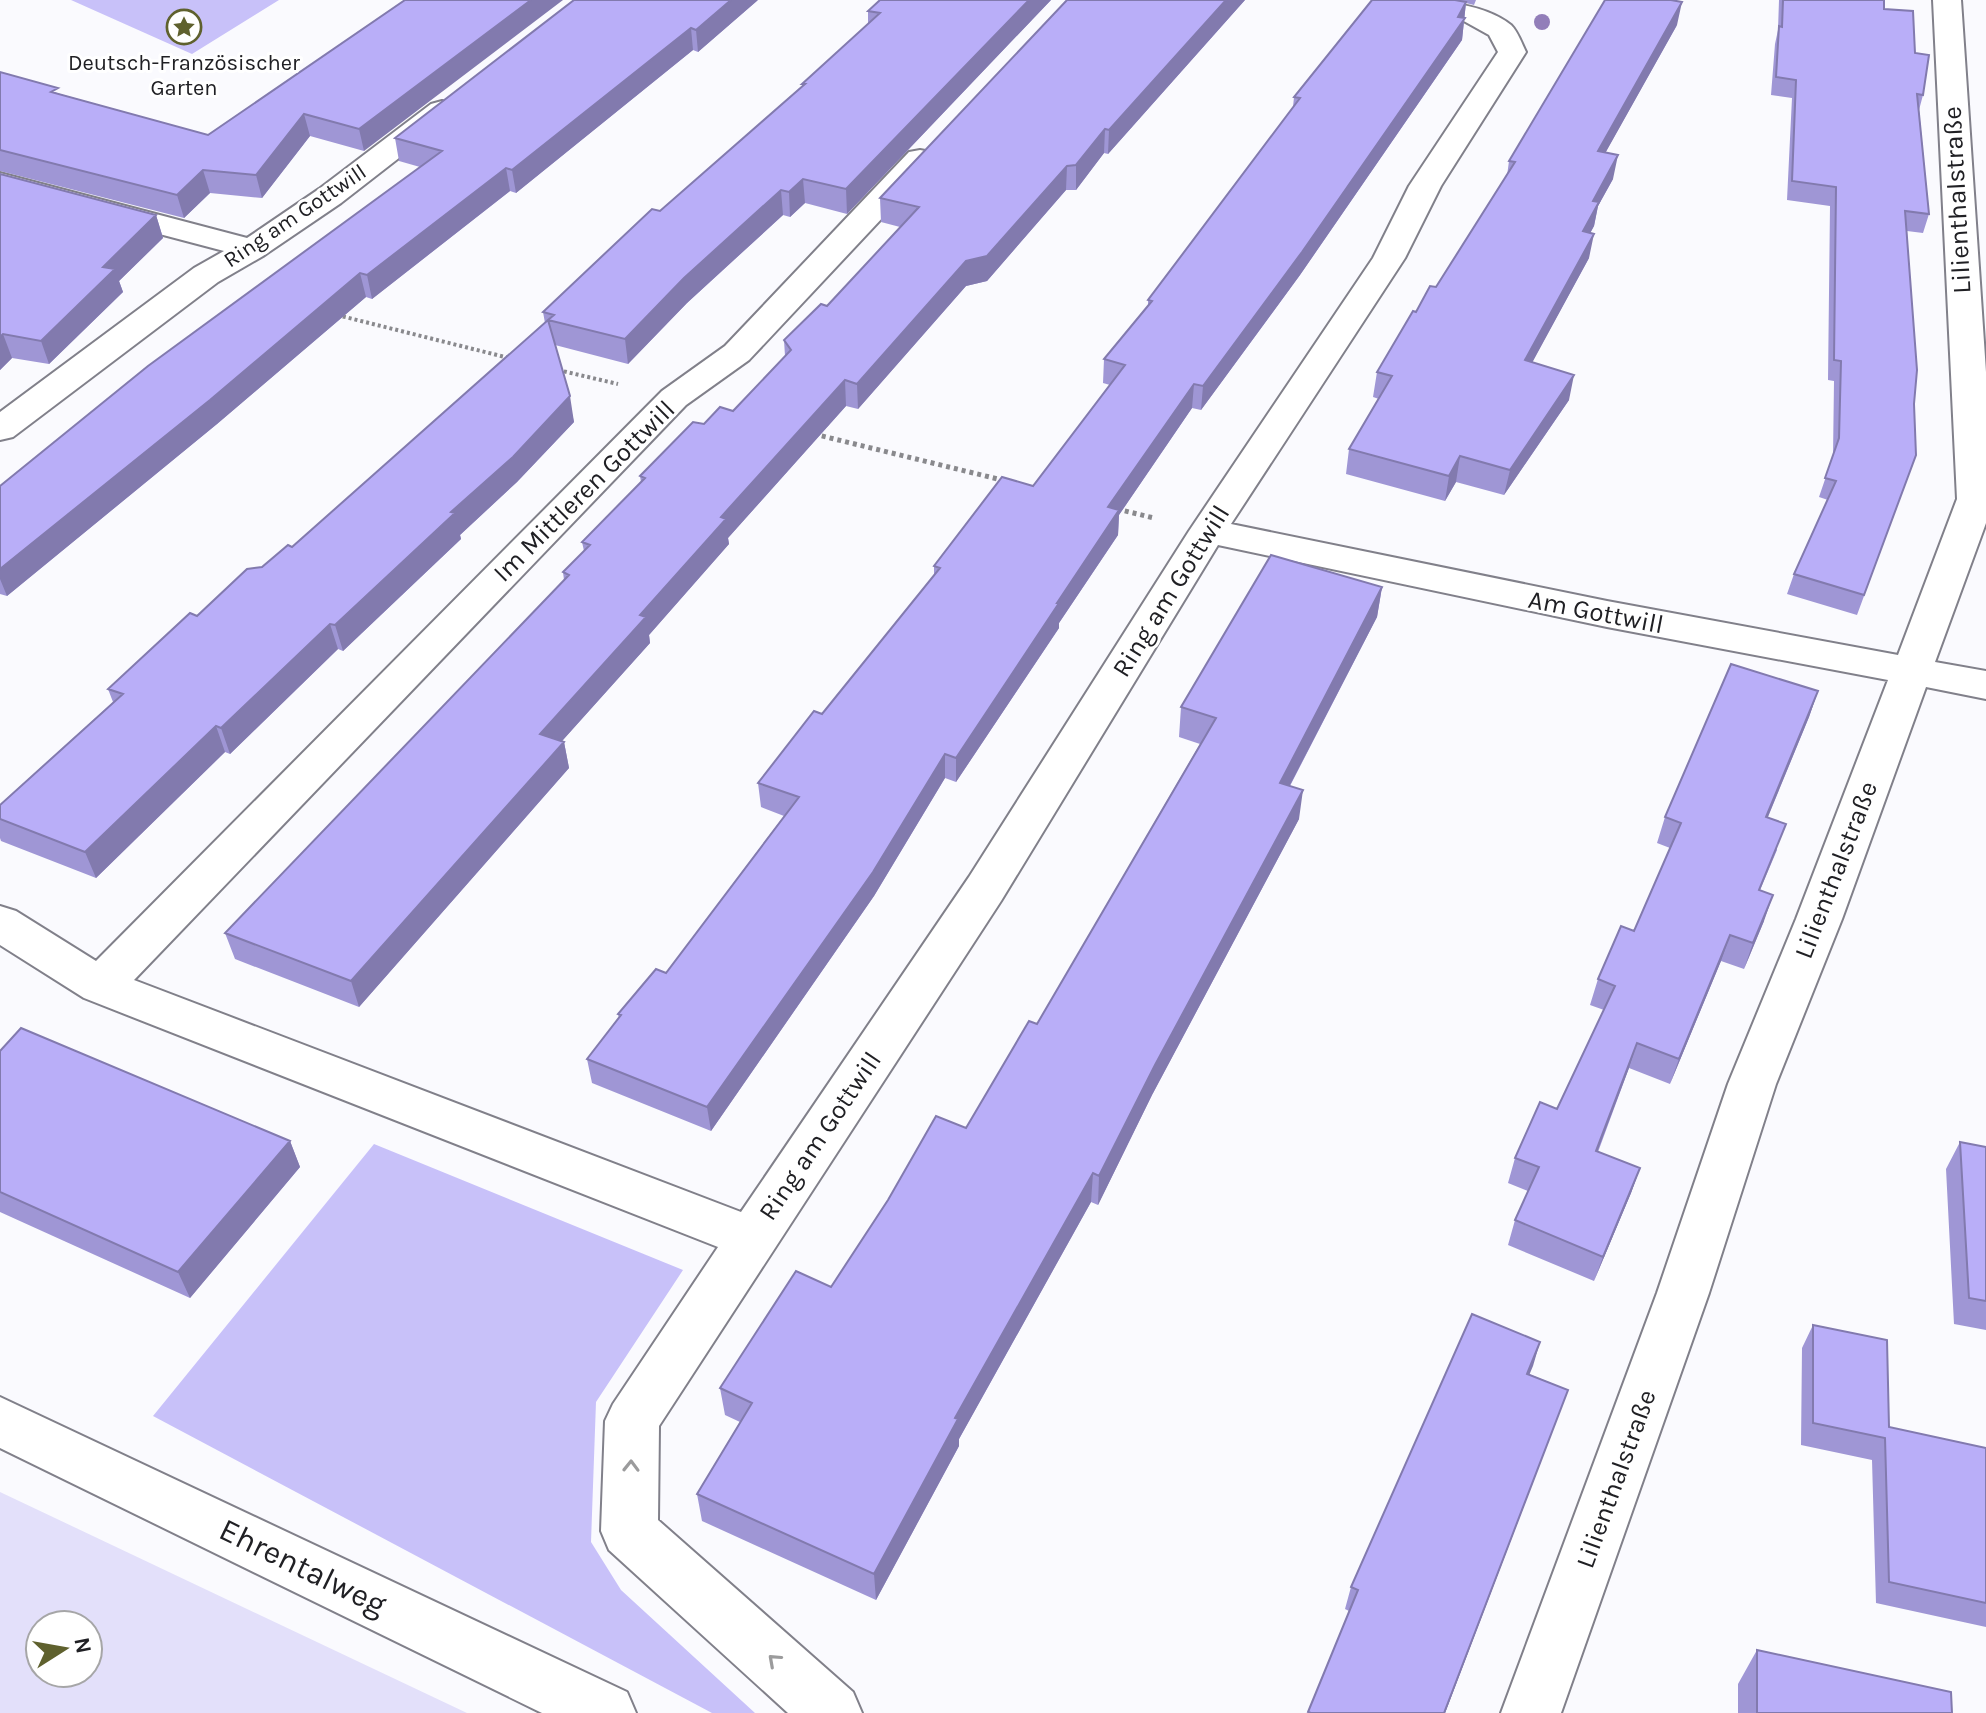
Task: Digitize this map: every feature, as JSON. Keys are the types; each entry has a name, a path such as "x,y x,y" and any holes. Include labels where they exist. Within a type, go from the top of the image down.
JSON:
{"street":[{"name":"Ring am Gottwill","path":"832,1713 629,1531 632,1421 985,889 1208,531 1389,258 1425,186 1512,52 1500,30 1470,13 1399,0"},
{"name":"Lilienthalstraße","path":"1531,1713 1683,1293 1752,1084 1819,919 1976,499 1947,0"},
{"name":"Ring am Gottwill","path":"0,429 206,275 252,249 330,196 464,93"},
{"name":"Im Mittleren Gottwill","path":"100,986 674,398 737,353 941,137"},
{"path":"0,182 252,249"},
{"name":"Am Gottwill","path":"1208,531 1348,563 1910,673 1986,685"},
{"name":"Ring am Gottwill","path":"0,923 100,986 752,1238"},
{"name":"Ehrentalweg","path":"0,1421 606,1713"}],"shaded area":[{"name":"Deutsch-Französischer Garten","path":"71,0 279,0 192,54"},
{"path":"374,1144 683,1270 596,1402 591,1542 621,1590 755,1713 712,1713 153,1416"},
{"path":"0,1492 467,1713 0,1713"}],"building":[{"path":"405,0 531,0 359,129 304,114 256,175 203,170 177,195 0,150 0,72 58,88 51,92 208,135"},
{"path":"574,0 731,0 696,30 691,28 512,170 506,168 367,275 360,273 210,400 0,569 0,486 148,366 442,151 395,138"},
{"path":"880,0 1029,0 846,189 803,179 789,192 781,190 684,278 625,339 548,320 554,315 543,312 652,209 660,211 805,84 802,84 880,13 868,11"},
{"path":"1067,0 1226,0 1109,130 1105,129 1076,165 1067,166 987,256 966,261 857,384 845,380 721,517 726,519 640,615 646,617 540,734 564,742 351,981 225,933 569,575 563,572 590,545 582,542 645,478 640,476 693,422 704,424 720,407 733,411 791,350 784,340 821,304 827,306 919,207 880,198"},
{"path":"1372,0 1466,2 1458,17 1465,18 1302,252 1203,386 1194,384 1108,507 1119,510 956,758 945,754 873,872 707,1107 587,1059 621,1015 618,1014 656,969 666,973 799,797 758,783 814,711 822,714 940,568 934,566 1002,477 1033,486 1125,365 1104,359 1152,301 1148,300 1300,98 1294,97"},
{"path":"1605,0 1682,2 1598,151 1618,155 1593,201 1599,202 1583,231 1594,234 1525,360 1574,375 1510,470 1460,456 1449,476 1349,449 1392,376 1377,372 1413,311 1416,312 1430,286 1436,287 1515,162 1509,161"},
{"path":"1783,0 1884,0 1884,9 1913,11 1915,53 1929,55 1923,95 1917,94 1929,214 1905,211 1917,370 1914,404 1916,455 1864,595 1794,574 1836,481 1825,478 1839,438 1841,361 1834,360 1836,187 1792,181 1796,80 1776,77"},
{"path":"0,174 156,215 103,267 115,269 41,341 3,334 0,337"},
{"path":"548,320 570,396 513,457 451,512 455,513 335,625 330,624 221,728 216,726 85,852 0,819 0,805 123,694 108,689 190,613 197,616 247,569 262,567 288,545 292,547"},
{"path":"1271,555 1382,587 1280,783 1303,790 1099,1176 1093,1173 955,1418 958,1419 874,1574 697,1494 752,1403 720,1388 796,1271 831,1287 888,1200 936,1116 966,1128 1029,1021 1037,1024 1216,718 1181,707"},
{"path":"1731,664 1818,691 1766,817 1786,824 1759,890 1773,895 1753,943 1730,935 1679,1059 1637,1043 1596,1151 1640,1168 1603,1257 1515,1220 1539,1167 1515,1158 1540,1102 1557,1109 1615,986 1598,979 1621,926 1634,931 1681,823 1665,817"},
{"path":"21,1028 290,1141 178,1272 0,1192 0,1051"},
{"path":"1960,1142 1986,1147 1986,1301 1969,1298"},
{"path":"1472,1314 1540,1342 1527,1374 1568,1390 1444,1713 1308,1712 1358,1590 1351,1587"},
{"path":"1813,1325 1887,1340 1889,1427 1986,1448 1986,1603 1889,1582 1885,1438 1813,1423"},
{"path":"1757,1650 1951,1692 1952,1713 1757,1713"}],"place":[{"name":"Deutsch-Französischer Garten","path":"184,27"}]}
